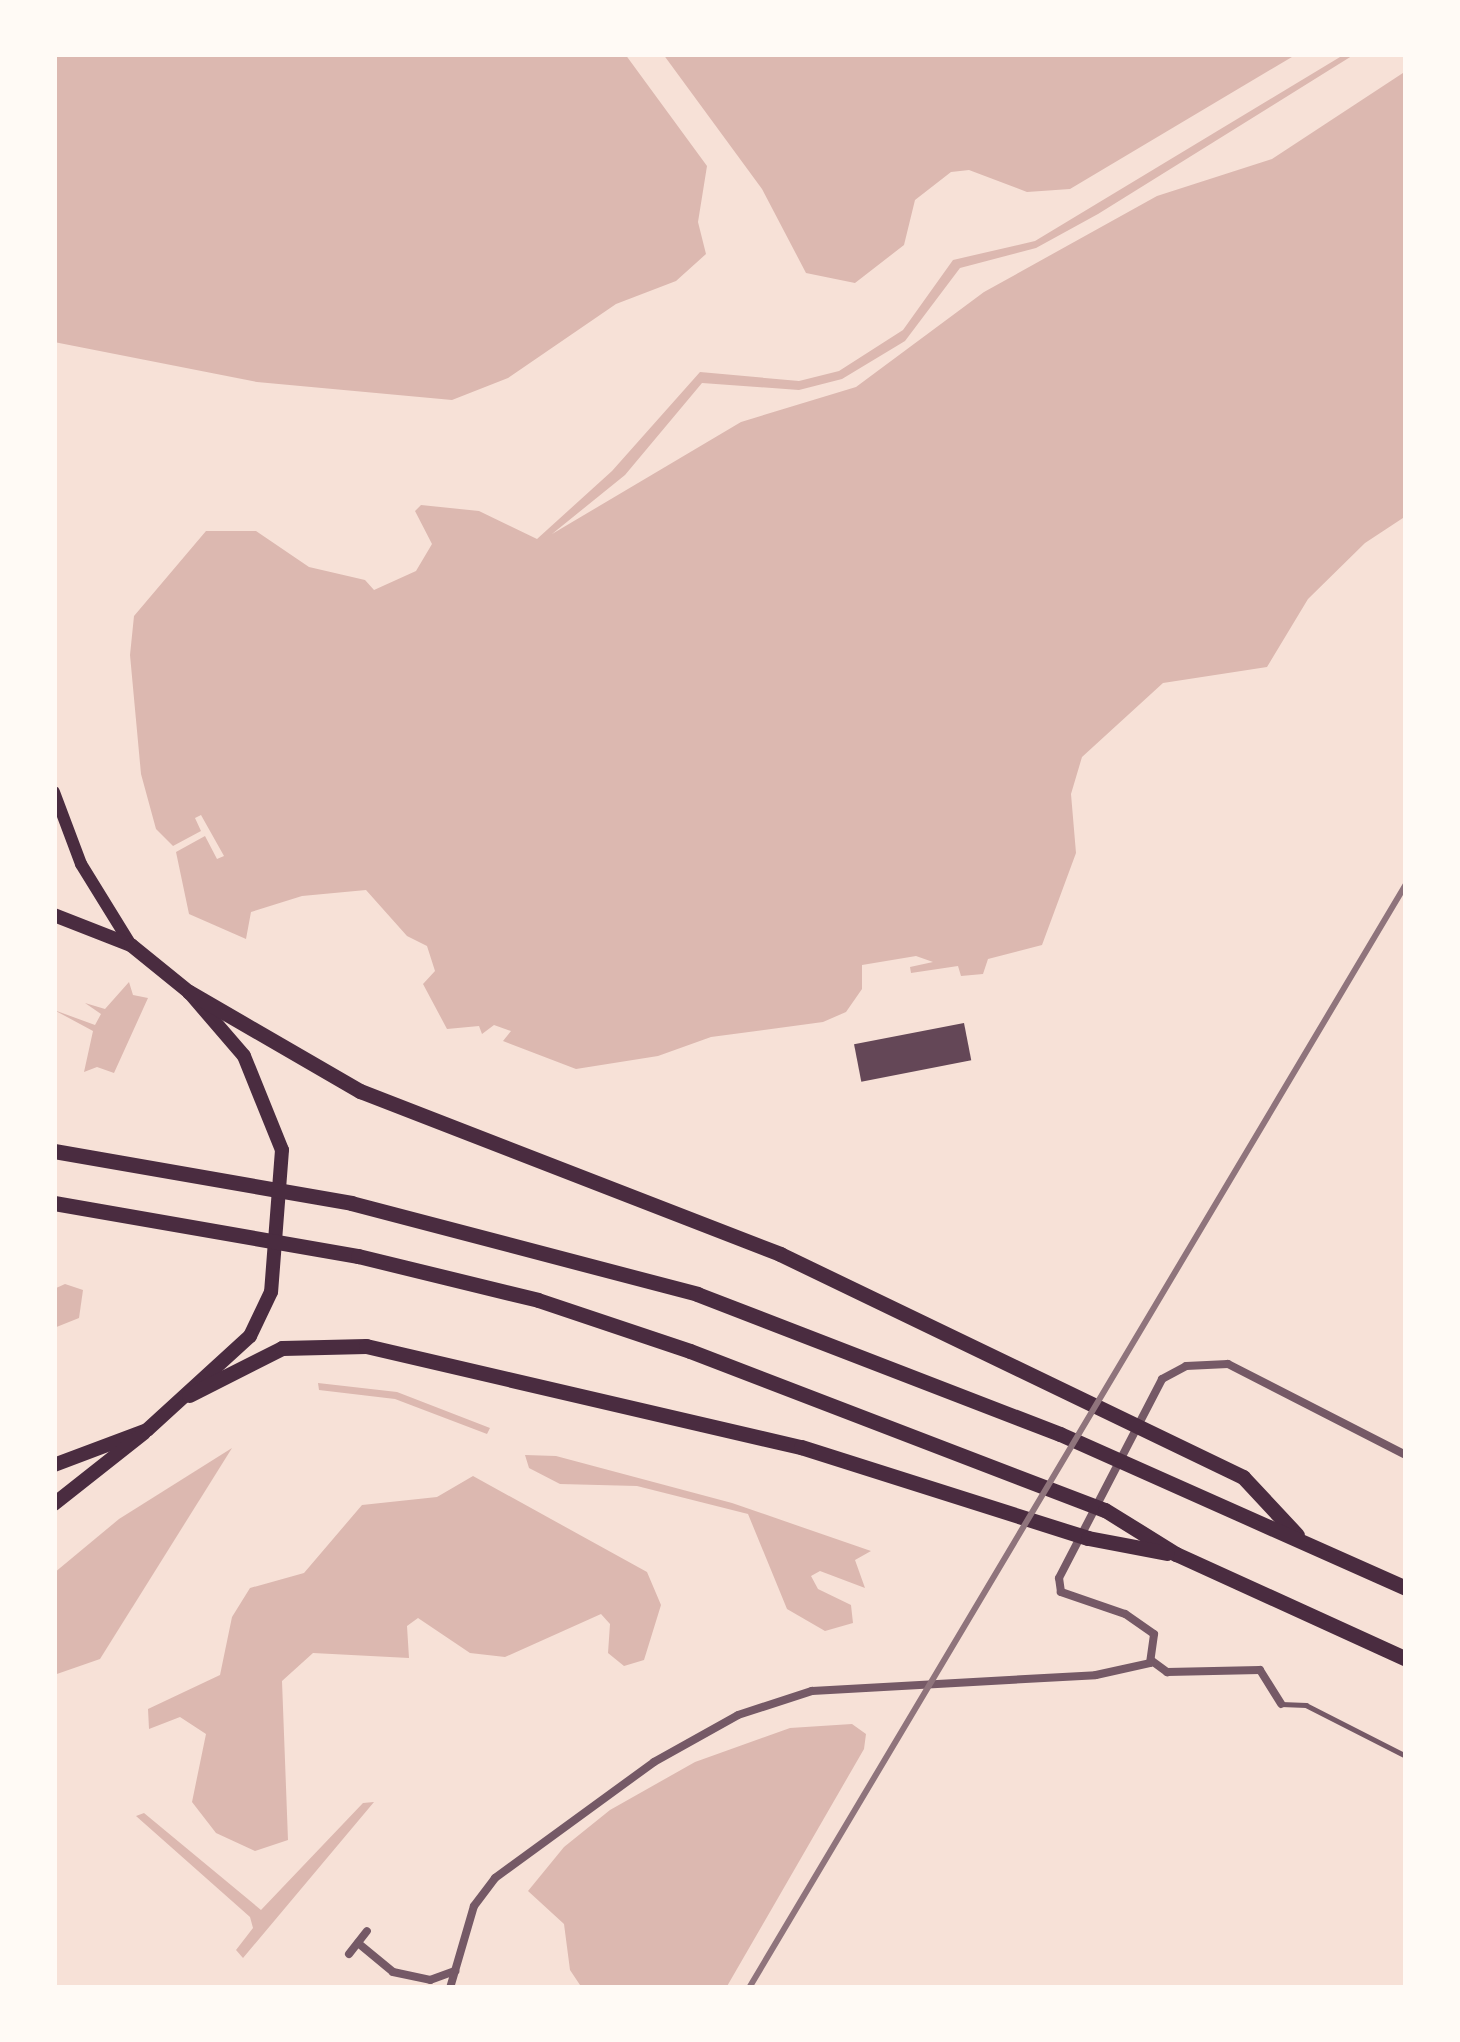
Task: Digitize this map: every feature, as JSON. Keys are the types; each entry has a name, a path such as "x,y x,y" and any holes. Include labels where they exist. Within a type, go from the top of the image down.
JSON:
{"highway":[{"path":"54,915 131,945 189,992 360,1091 780,1255 1243,1477 1303,1542"},
{"path":"54,1504 189,1395 264,1314 282,1150 244,1056 189,992"},
{"path":"54,1151 350,1203 697,1294 1060,1434 1406,1588"},
{"path":"54,1203 204,1225 538,1300 1105,1510 1176,1554 1406,1659"},
{"path":"189,1395 282,1348 337,1342 801,1447 1088,1538 1176,1554"},
{"path":"54,1465 147,1430"}],"main road":[{"path":"54,792 81,863 131,945"}],"street":[{"path":"1152,1661 1154,1634 1125,1613 1061,1592 1059,1578 1162,1379 1186,1366 1228,1364 1406,1455"},
{"path":"451,1988 474,1906 495,1878 637,1773 738,1715 812,1690 1132,1672 1152,1661"},
{"path":"1152,1661 1167,1672 1260,1670 1281,1704"},
{"path":"349,1954 367,1931"},
{"path":"358,1943 393,1972 430,1980 455,1971"}],"lane":[{"path":"1281,1704 1306,1705 1406,1756"}],"shaded area":[{"path":"54,54 625,54 707,166 698,222 706,254 676,281 616,304 508,378 452,400 257,382 54,342"},
{"path":"663,54 1297,54 1070,189 1027,192 969,170 951,172 915,200 904,245 855,283 806,273 762,189"},
{"path":"1345,54 1355,54 1098,214 1036,248 960,268 905,341 842,379 799,390 702,383 625,475 552,534 741,422 856,387 984,292 1157,196 1272,159 1406,71 1406,516 1365,543 1308,599 1267,667 1163,683 1082,757 1071,794 1076,853 1042,945 988,959 983,974 961,976 958,966 911,973 910,967 933,962 916,956 862,965 862,989 846,1012 823,1022 711,1037 658,1056 576,1069 503,1041 511,1031 494,1025 482,1034 479,1026 447,1029 423,984 435,971 427,946 407,936 366,890 302,896 251,912 246,939 189,914 176,852 205,836 217,859 224,856 201,815 195,818 201,831 173,846 156,829 141,774 130,655 134,616 206,531 256,531 309,567 365,580 374,590 416,571 432,544 415,511 421,505 479,511 537,539 612,471 700,372 799,381 839,371 903,330 953,260 1035,241"},
{"path":"129,982 133,995 148,998 114,1073 97,1067 84,1072 93,1031 54,1010 95,1025 101,1014 85,1003 105,1009"},
{"path":"65,1284 83,1290 79,1318 54,1328 54,1289"},
{"path":"318,1383 397,1392 490,1428 487,1434 395,1399 319,1390"},
{"path":"232,1448 100,1659 54,1675 54,1573 119,1519"},
{"path":"525,1455 556,1456 732,1503 871,1551 855,1560 865,1588 820,1571 811,1576 818,1589 851,1605 853,1623 825,1631 787,1609 748,1514 637,1486 560,1484 529,1468"},
{"path":"473,1476 647,1572 661,1605 644,1660 624,1666 608,1653 610,1624 601,1614 505,1657 470,1653 418,1618 407,1626 409,1658 313,1653 282,1681 288,1840 255,1851 216,1833 192,1802 206,1734 180,1717 149,1729 148,1709 220,1675 232,1617 250,1588 304,1573 362,1505 437,1497"},
{"path":"852,1724 866,1734 864,1749 726,1988 582,1988 570,1970 564,1924 528,1891 564,1847 610,1810 695,1762 790,1728"},
{"path":"374,1802 243,1958 236,1950 253,1928 250,1917 136,1816 144,1813 261,1910 363,1803"}],"building":[{"path":"964,1023 971,1060 861,1082 854,1044"}],"railway":[{"path":"749,1988 1406,884"}]}
